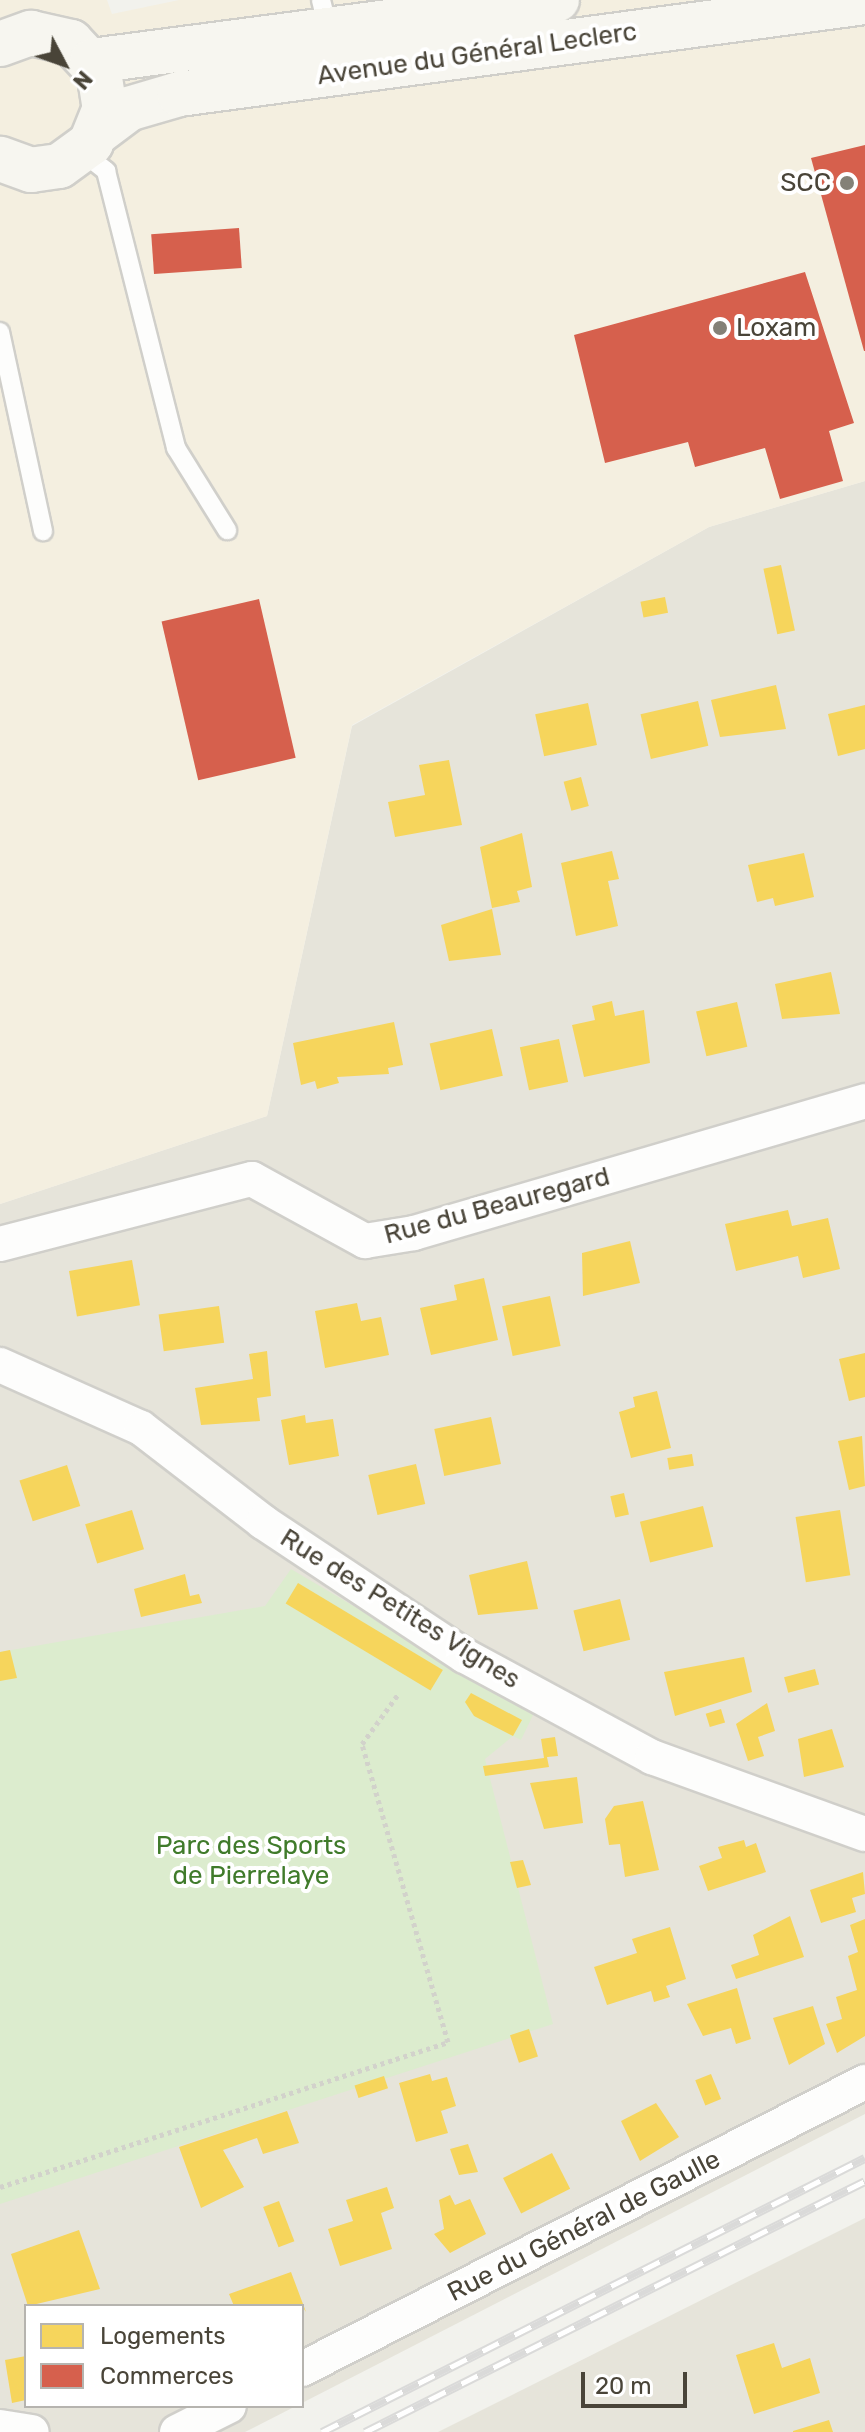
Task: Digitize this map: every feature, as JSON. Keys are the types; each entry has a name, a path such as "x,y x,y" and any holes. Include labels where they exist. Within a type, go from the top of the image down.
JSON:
{"main road":[{"name":"Avenue du Général Leclerc","path":"92,61 325,16 557,0"},
{"name":"Avenue du Général Leclerc","path":"0,159 45,170 90,142 128,109 179,94 865,2"},
{"path":"0,44 44,33 71,42 92,61 105,96 90,142"}],"street":[{"name":"Rue du Beauregard","path":"0,1244 252,1179 365,1241 414,1233 865,1101"},
{"name":"Rue des Petites Vignes","path":"0,1365 141,1428 263,1522 465,1656 652,1757 865,1834"},
{"name":"Rue du Général de Gaulle","path":"304,2368 865,2082"},
{"path":"177,2432 225,2408"},
{"path":"0,2427 32,2432"}],"lane":[{"path":"90,142 106,171 176,448 227,530"},
{"path":"0,332 43,531"}],"path":[{"path":"0,2187 448,2042 362,1744 399,1693"}],"shaded area":[{"path":"0,0 107,0 112,14 179,0 865,0 865,481 709,527 352,725 267,1116 0,1204"},
{"path":"865,481 865,2114 304,2402 304,2304 24,2304 24,2408 292,2408 245,2432 0,2432 0,1204 267,1116 352,726 709,527"},
{"path":"865,2218 865,2432 438,2432"}],"green space":[{"name":"Parc des Sports de Pierrelaye","path":"291,1569 534,1713 521,1740 513,1736 485,1759 553,2024 0,2204 0,1652 265,1606"}],"building: Logements":[{"path":"781,565 795,631 777,634 763,569"},
{"path":"665,597 668,613 644,617 640,602"},
{"path":"776,685 786,729 720,737 711,700"},
{"path":"698,701 708,746 651,759 641,714"},
{"path":"588,703 597,745 544,756 535,714"},
{"path":"865,705 865,749 838,756 828,714"},
{"path":"449,760 462,825 395,837 388,802 425,795 419,765"},
{"path":"581,777 589,806 571,811 564,782"},
{"path":"522,833 532,887 517,891 520,902 492,908 480,847"},
{"path":"612,851 619,879 608,881 618,926 576,936 561,863"},
{"path":"804,853 814,897 775,906 773,898 757,902 748,865"},
{"path":"492,909 501,955 449,961 441,925"},
{"path":"831,972 840,1014 782,1019 775,984"},
{"path":"612,1001 615,1016 644,1010 650,1063 584,1077 572,1025 595,1020 592,1006"},
{"path":"737,1002 747,1047 706,1056 696,1011"},
{"path":"394,1022 403,1065 388,1068 389,1074 337,1077 339,1083 317,1089 315,1081 301,1085 293,1043"},
{"path":"492,1029 503,1076 440,1090 430,1043"},
{"path":"559,1039 568,1082 529,1090 520,1047"},
{"path":"788,1210 792,1226 828,1218 840,1269 803,1278 798,1256 736,1271 725,1224"},
{"path":"630,1241 640,1283 583,1296 582,1253"},
{"path":"132,1260 140,1305 77,1316 69,1271"},
{"path":"484,1278 498,1340 431,1355 420,1308 457,1300 454,1285"},
{"path":"550,1296 561,1346 513,1356 502,1306"},
{"path":"357,1303 361,1321 381,1317 389,1355 325,1368 315,1311"},
{"path":"219,1306 224,1343 164,1351 159,1314"},
{"path":"267,1351 271,1396 257,1398 260,1421 201,1425 195,1388 253,1379 249,1354"},
{"path":"865,1353 865,1397 849,1401 839,1359"},
{"path":"657,1391 671,1448 631,1458 619,1412 635,1407 633,1397"},
{"path":"305,1415 306,1423 333,1419 339,1456 289,1465 281,1420"},
{"path":"491,1417 501,1464 444,1476 434,1429"},
{"path":"862,1436 865,1486 849,1490 838,1441"},
{"path":"692,1454 694,1466 669,1470 667,1458"},
{"path":"416,1464 425,1504 377,1515 368,1475"},
{"path":"67,1465 80,1506 33,1521 19,1480"},
{"path":"624,1493 629,1514 615,1518 610,1496"},
{"path":"703,1506 713,1547 650,1562 640,1522"},
{"path":"132,1510 144,1549 97,1564 85,1524"},
{"path":"840,1510 850,1575 806,1582 796,1517"},
{"path":"527,1561 538,1609 478,1615 469,1575"},
{"path":"185,1574 190,1596 199,1594 202,1603 141,1617 134,1589"},
{"path":"298,1583 443,1670 431,1691 286,1604"},
{"path":"620,1599 630,1640 584,1651 573,1611"},
{"path":"10,1650 17,1678 0,1681 0,1652"},
{"path":"744,1657 752,1692 675,1716 664,1672"},
{"path":"815,1669 819,1684 788,1693 784,1677"},
{"path":"471,1693 522,1720 513,1736 474,1716 465,1702"},
{"path":"767,1703 775,1731 758,1737 764,1756 748,1761 736,1724"},
{"path":"721,1709 725,1722 710,1727 706,1714"},
{"path":"832,1729 844,1767 804,1777 798,1739"},
{"path":"555,1737 558,1756 547,1757 549,1767 485,1776 483,1766 544,1758 541,1739"},
{"path":"577,1777 583,1823 544,1829 530,1783"},
{"path":"643,1801 659,1870 625,1877 620,1844 609,1845 605,1819 614,1806"},
{"path":"744,1840 746,1847 756,1843 766,1872 708,1891 699,1866 722,1858 718,1847"},
{"path":"523,1860 531,1885 517,1888 510,1862"},
{"path":"863,1872 865,1894 852,1898 856,1912 821,1923 810,1890"},
{"path":"790,1916 804,1957 736,1979 731,1965 759,1955 753,1935"},
{"path":"865,1919 865,2036 837,2053 826,2024 842,2019 836,1997 857,1990 848,1956 858,1952 850,1925"},
{"path":"670,1927 686,1979 666,1986 670,1997 654,2002 651,1991 607,2005 594,1967 637,1953 632,1939"},
{"path":"737,1988 751,2039 736,2044 731,2028 703,2036 687,2004"},
{"path":"813,2006 825,2044 789,2065 773,2018"},
{"path":"529,2029 538,2057 519,2063 510,2035"},
{"path":"430,2074 432,2081 447,2077 456,2106 441,2111 448,2133 416,2142 399,2083"},
{"path":"711,2074 721,2099 705,2105 695,2080"},
{"path":"384,2076 388,2088 359,2098 355,2086"},
{"path":"656,2103 679,2137 640,2161 621,2121"},
{"path":"287,2111 299,2143 263,2154 257,2138 223,2150 244,2187 201,2208 179,2147"},
{"path":"468,2144 478,2172 459,2175 450,2149"},
{"path":"552,2153 570,2189 521,2214 503,2178"},
{"path":"387,2187 394,2208 381,2213 392,2249 340,2266 328,2229 353,2221 346,2200"},
{"path":"450,2195 455,2205 470,2199 486,2234 450,2253 434,2234 444,2229 439,2200"},
{"path":"279,2201 294,2241 279,2247 263,2207"},
{"path":"79,2230 100,2289 27,2304 11,2254"},
{"path":"291,2272 303,2304 233,2304 229,2294"},
{"path":"774,2343 782,2368 810,2358 820,2393 754,2414 736,2355"},
{"path":"24,2356 24,2400 12,2403 5,2360"},
{"path":"829,2420 833,2432 793,2432 793,2431"}],"building: Commerces":[{"path":"865,145 865,351 864,351 811,158"},
{"path":"239,228 242,268 154,274 151,234"},
{"path":"805,272 854,423 829,431 843,481 780,499 765,448 695,467 688,442 605,463 574,335"},
{"path":"259,599 296,758 198,780 162,621"}],"railway":[{"path":"322,2432 865,2158"},
{"path":"365,2432 865,2181"}],"place":[{"name":"SCC","path":"847,183"},
{"name":"Loxam","path":"720,328"}]}
